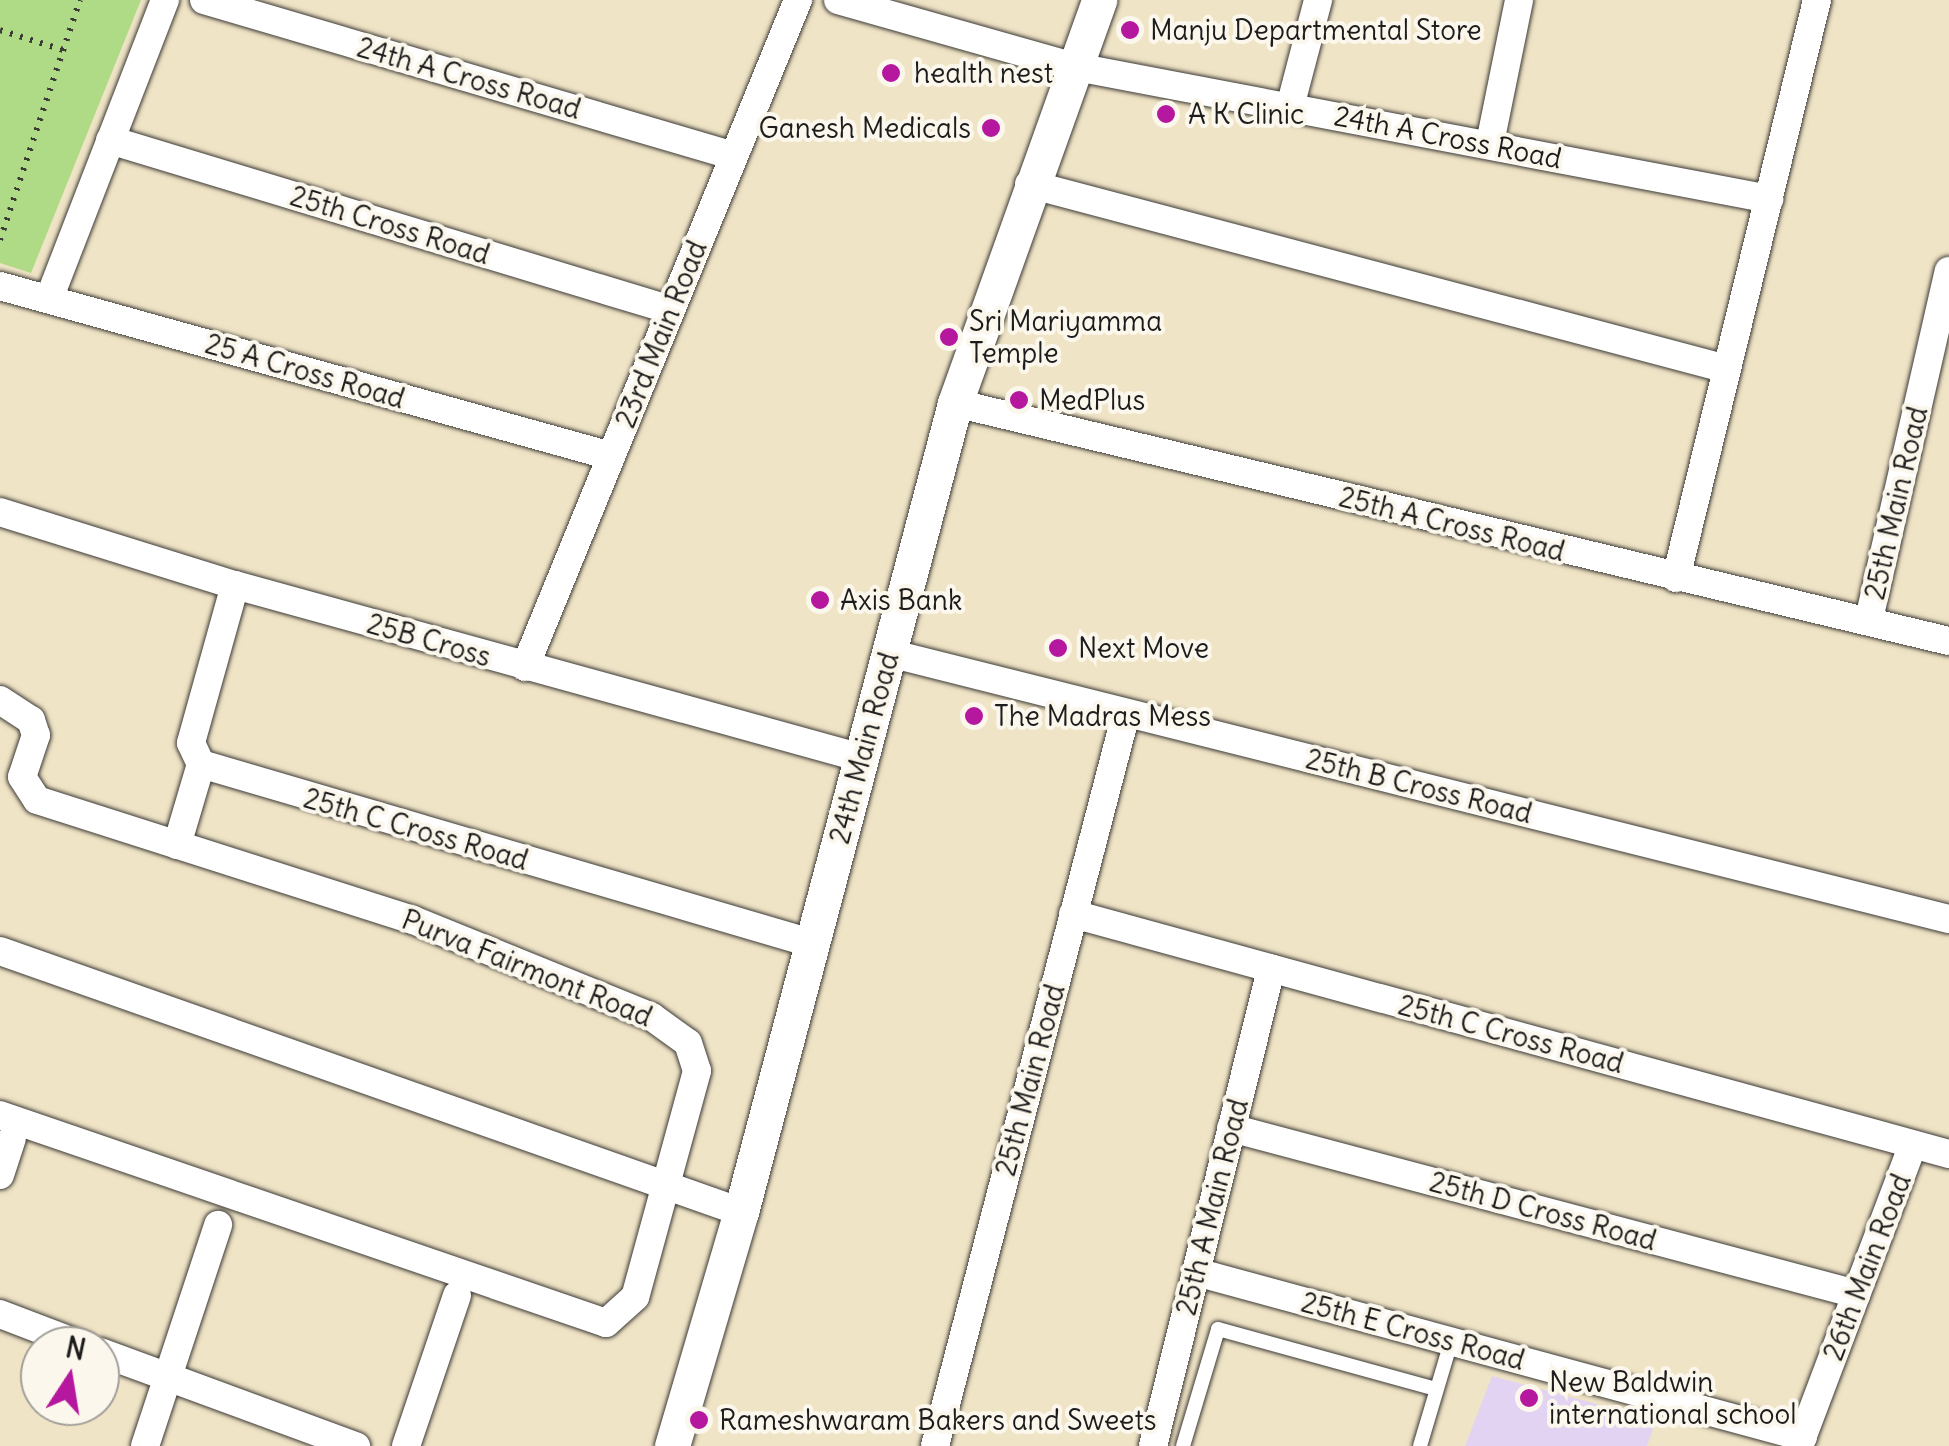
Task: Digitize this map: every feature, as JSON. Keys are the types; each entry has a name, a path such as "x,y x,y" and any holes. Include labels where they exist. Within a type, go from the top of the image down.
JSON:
{"street":[{"path":"49,299 165,0"},
{"name":"24th A Cross Road","path":"204,0 734,156"},
{"name":"23rd Main Road","path":"525,668 798,0"},
{"name":"24th A Cross Road","path":"838,0 1071,66 1769,198"},
{"name":"24th Main Road","path":"675,1445 814,944 955,404 1071,66 1099,0"},
{"path":"1290,108 1318,0"},
{"path":"1490,143 1519,0"},
{"path":"1676,578 1817,0"},
{"name":"25th Cross Road","path":"110,140 671,310"},
{"path":"1029,184 1727,369"},
{"name":"25th Main Road","path":"1869,619 1949,271"},
{"name":"25 A Cross Road","path":"0,286 611,456"},
{"name":"25th A Cross Road","path":"955,404 1949,641"},
{"name":"25B Cross","path":"0,512 235,585 525,668 862,758"},
{"path":"177,845 201,764 191,743 235,585"},
{"name":"25th B Cross Road","path":"889,653 1949,918"},
{"name":"Purva Fairmont Road","path":"0,700 31,720 36,735 22,777 31,796 413,920 672,1029 688,1042 697,1070 635,1297 606,1323 6,1127"},
{"name":"25th Main Road","path":"934,1446 1126,714"},
{"name":"25th C Cross Road","path":"201,764 814,944"},
{"name":"25th C Cross Road","path":"1074,914 1949,1154"},
{"path":"0,952 667,1190 741,1212"},
{"name":"25th A Main Road","path":"1152,1446 1270,968"},
{"path":"0,1175 6,1127"},
{"name":"25th D Cross Road","path":"1231,1128 1856,1294"},
{"name":"26th Main Road","path":"1801,1442 1913,1144"},
{"path":"145,1446 218,1225"},
{"name":"25th E Cross Road","path":"1196,1272 1801,1442"},
{"path":"406,1446 458,1295"},
{"path":"0,1314 32,1326"},
{"path":"120,1359 356,1446"}],"lane":[{"path":"1184,1446 1218,1328 1436,1388"},
{"path":"1420,1446 1452,1342"}],"path":[{"path":"0,240 80,0"},
{"path":"0,30 63,50"}],"shaded area":[{"name":"New Baldwin international school","path":"1492,1376 1656,1420 1647,1446 1465,1446"}],"green space":[{"path":"0,0 141,0 31,273 0,263"}],"place":[{"name":"Manju Departmental Store","path":"1130,30"},
{"name":"health nest","path":"891,73"},
{"name":"A K Clinic","path":"1166,114"},
{"name":"Ganesh Medicals","path":"991,128"},
{"name":"Sri Mariyamma Temple","path":"949,337"},
{"name":"MedPlus","path":"1019,400"},
{"name":"Axis Bank","path":"820,600"},
{"name":"Next Move","path":"1058,648"},
{"name":"The Madras Mess","path":"974,716"},
{"name":"New Baldwin international school","path":"1529,1398"},
{"name":"Rameshwaram Bakers and Sweets","path":"699,1420"}]}
